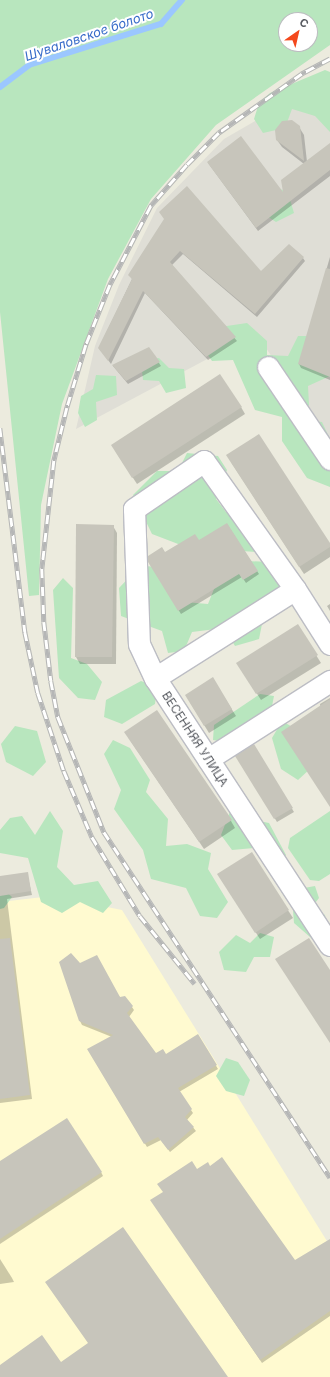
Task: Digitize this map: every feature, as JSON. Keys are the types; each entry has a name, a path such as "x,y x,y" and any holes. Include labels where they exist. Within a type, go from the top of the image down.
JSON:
{"street":[{"path":"268,367 330,459"},
{"name":"ВЕСЕННЯЯ УЛИЦА","path":"294,589 204,461 134,509 139,644 155,678 330,945"},
{"path":"155,678 294,589 330,644"},
{"path":"208,759 330,681"}],"shaded area":[{"path":"330,78 330,444 256,333 76,429 95,346 119,285 157,208 224,139"},
{"path":"52,896 122,910 330,1246 330,1377 0,1377 0,902"}],"green space":[{"path":"0,0 330,0 330,45 216,125 151,199 108,279 62,404 41,505 39,595 29,596 0,312"},
{"path":"325,70 330,72 330,132 315,116 292,109 285,128 263,133 254,119 259,103 270,93"},
{"path":"271,184 288,193 294,213 276,222 256,209"},
{"path":"247,323 267,341 267,355 288,356 298,336 325,336 330,376 308,386 309,405 297,419 322,422 330,439 330,487 307,478 282,441 282,417 255,410 233,360 212,361 201,345 213,328"},
{"path":"159,358 169,368 184,369 186,388 166,393 159,381 143,380 141,361"},
{"path":"96,375 116,376 117,395 96,402 97,420 85,427 78,413 81,396 93,389"},
{"path":"187,453 218,456 227,470 216,499 226,512 248,506 256,552 186,547 152,534 133,495 157,471 178,471"},
{"path":"246,561 271,562 272,575 283,585 264,614 259,639 235,646 224,628 192,632 184,651 168,653 162,631 121,616 119,588 140,566 165,567 185,602 208,604 216,584"},
{"path":"63,578 73,588 71,658 87,664 102,682 95,700 78,698 59,678 53,590"},
{"path":"141,681 157,687 155,704 122,724 104,717 106,700"},
{"path":"260,694 274,696 271,711 225,742 213,740 214,725"},
{"path":"282,721 301,732 311,768 298,780 281,769 272,738"},
{"path":"15,726 37,731 46,762 33,776 6,762 1,744"},
{"path":"113,740 130,748 150,780 146,792 168,819 166,846 187,844 211,853 208,869 228,902 217,918 200,916 186,888 151,879 143,850 114,809 121,790 104,754"},
{"path":"231,809 254,820 269,823 286,855 278,869 267,868 254,848 232,850 221,835"},
{"path":"50,811 63,831 57,867 74,885 98,881 112,903 103,913 80,902 62,913 41,902 28,858 0,853 0,830 10,818 22,816 35,835"},
{"path":"330,811 330,874 319,881 310,880 288,848 290,838"},
{"path":"0,886 12,897 4,908 0,909"},
{"path":"315,886 319,898 312,907 325,915 328,939 318,944 294,923 292,898 304,888"},
{"path":"260,933 274,937 270,957 254,957 246,972 224,970 219,952 236,935 250,943"},
{"path":"226,1058 238,1062 250,1080 244,1096 226,1091 216,1076"}],"building":[{"path":"292,120 300,126 304,161 276,140 275,130 282,121"},
{"path":"241,136 283,192 281,180 330,143 330,170 256,228 207,162"},
{"path":"187,186 261,271 289,244 304,257 255,314 180,251 170,262 236,337 206,357 143,291 108,361 98,348 132,279 128,275 164,219 159,212"},
{"path":"326,268 330,269 330,377 298,364"},
{"path":"149,347 160,362 126,381 112,365"},
{"path":"220,374 242,407 132,478 111,445"},
{"path":"259,434 330,543 330,547 299,567 226,455"},
{"path":"227,523 258,571 243,580 239,574 178,611 148,562 148,556 162,547 165,552 195,534 199,540"},
{"path":"76,524 114,525 112,657 75,657"},
{"path":"298,624 318,655 256,694 236,663"},
{"path":"213,677 232,709 204,726 185,695"},
{"path":"330,699 330,807 281,732"},
{"path":"157,710 232,820 199,842 124,732"},
{"path":"254,744 293,808 274,819 235,756"},
{"path":"252,852 289,910 255,933 217,874"},
{"path":"28,872 31,891 0,896 0,876"},
{"path":"10,938 30,1095 0,1099 0,939"},
{"path":"309,938 330,970 330,1043 275,959"},
{"path":"71,953 80,963 97,955 120,997 125,996 133,1006 127,1013 156,1053 163,1049 166,1054 198,1034 217,1065 178,1088 192,1109 185,1117 194,1127 168,1150 158,1137 144,1144 87,1049 113,1035 79,1021 59,962"},
{"path":"67,1118 102,1172 0,1239 0,1161"},
{"path":"222,1157 295,1260 330,1239 330,1311 260,1360 150,1200 163,1192 157,1184 192,1161 197,1169 208,1162 210,1166"},
{"path":"123,1227 228,1377 0,1377 0,1365 42,1335 61,1362 88,1343 45,1282"}],"waterway":[{"name":"Шуваловское болото","path":"0,87 29,65 161,24 182,0"}],"railway":[{"path":"330,59 302,74 219,133 187,165 151,206 110,285 86,345 67,408 54,461 42,569 44,622 51,681 58,717 104,832 330,1178"},
{"path":"0,428 25,632 38,693 64,771 92,837 140,916 195,984"}]}
